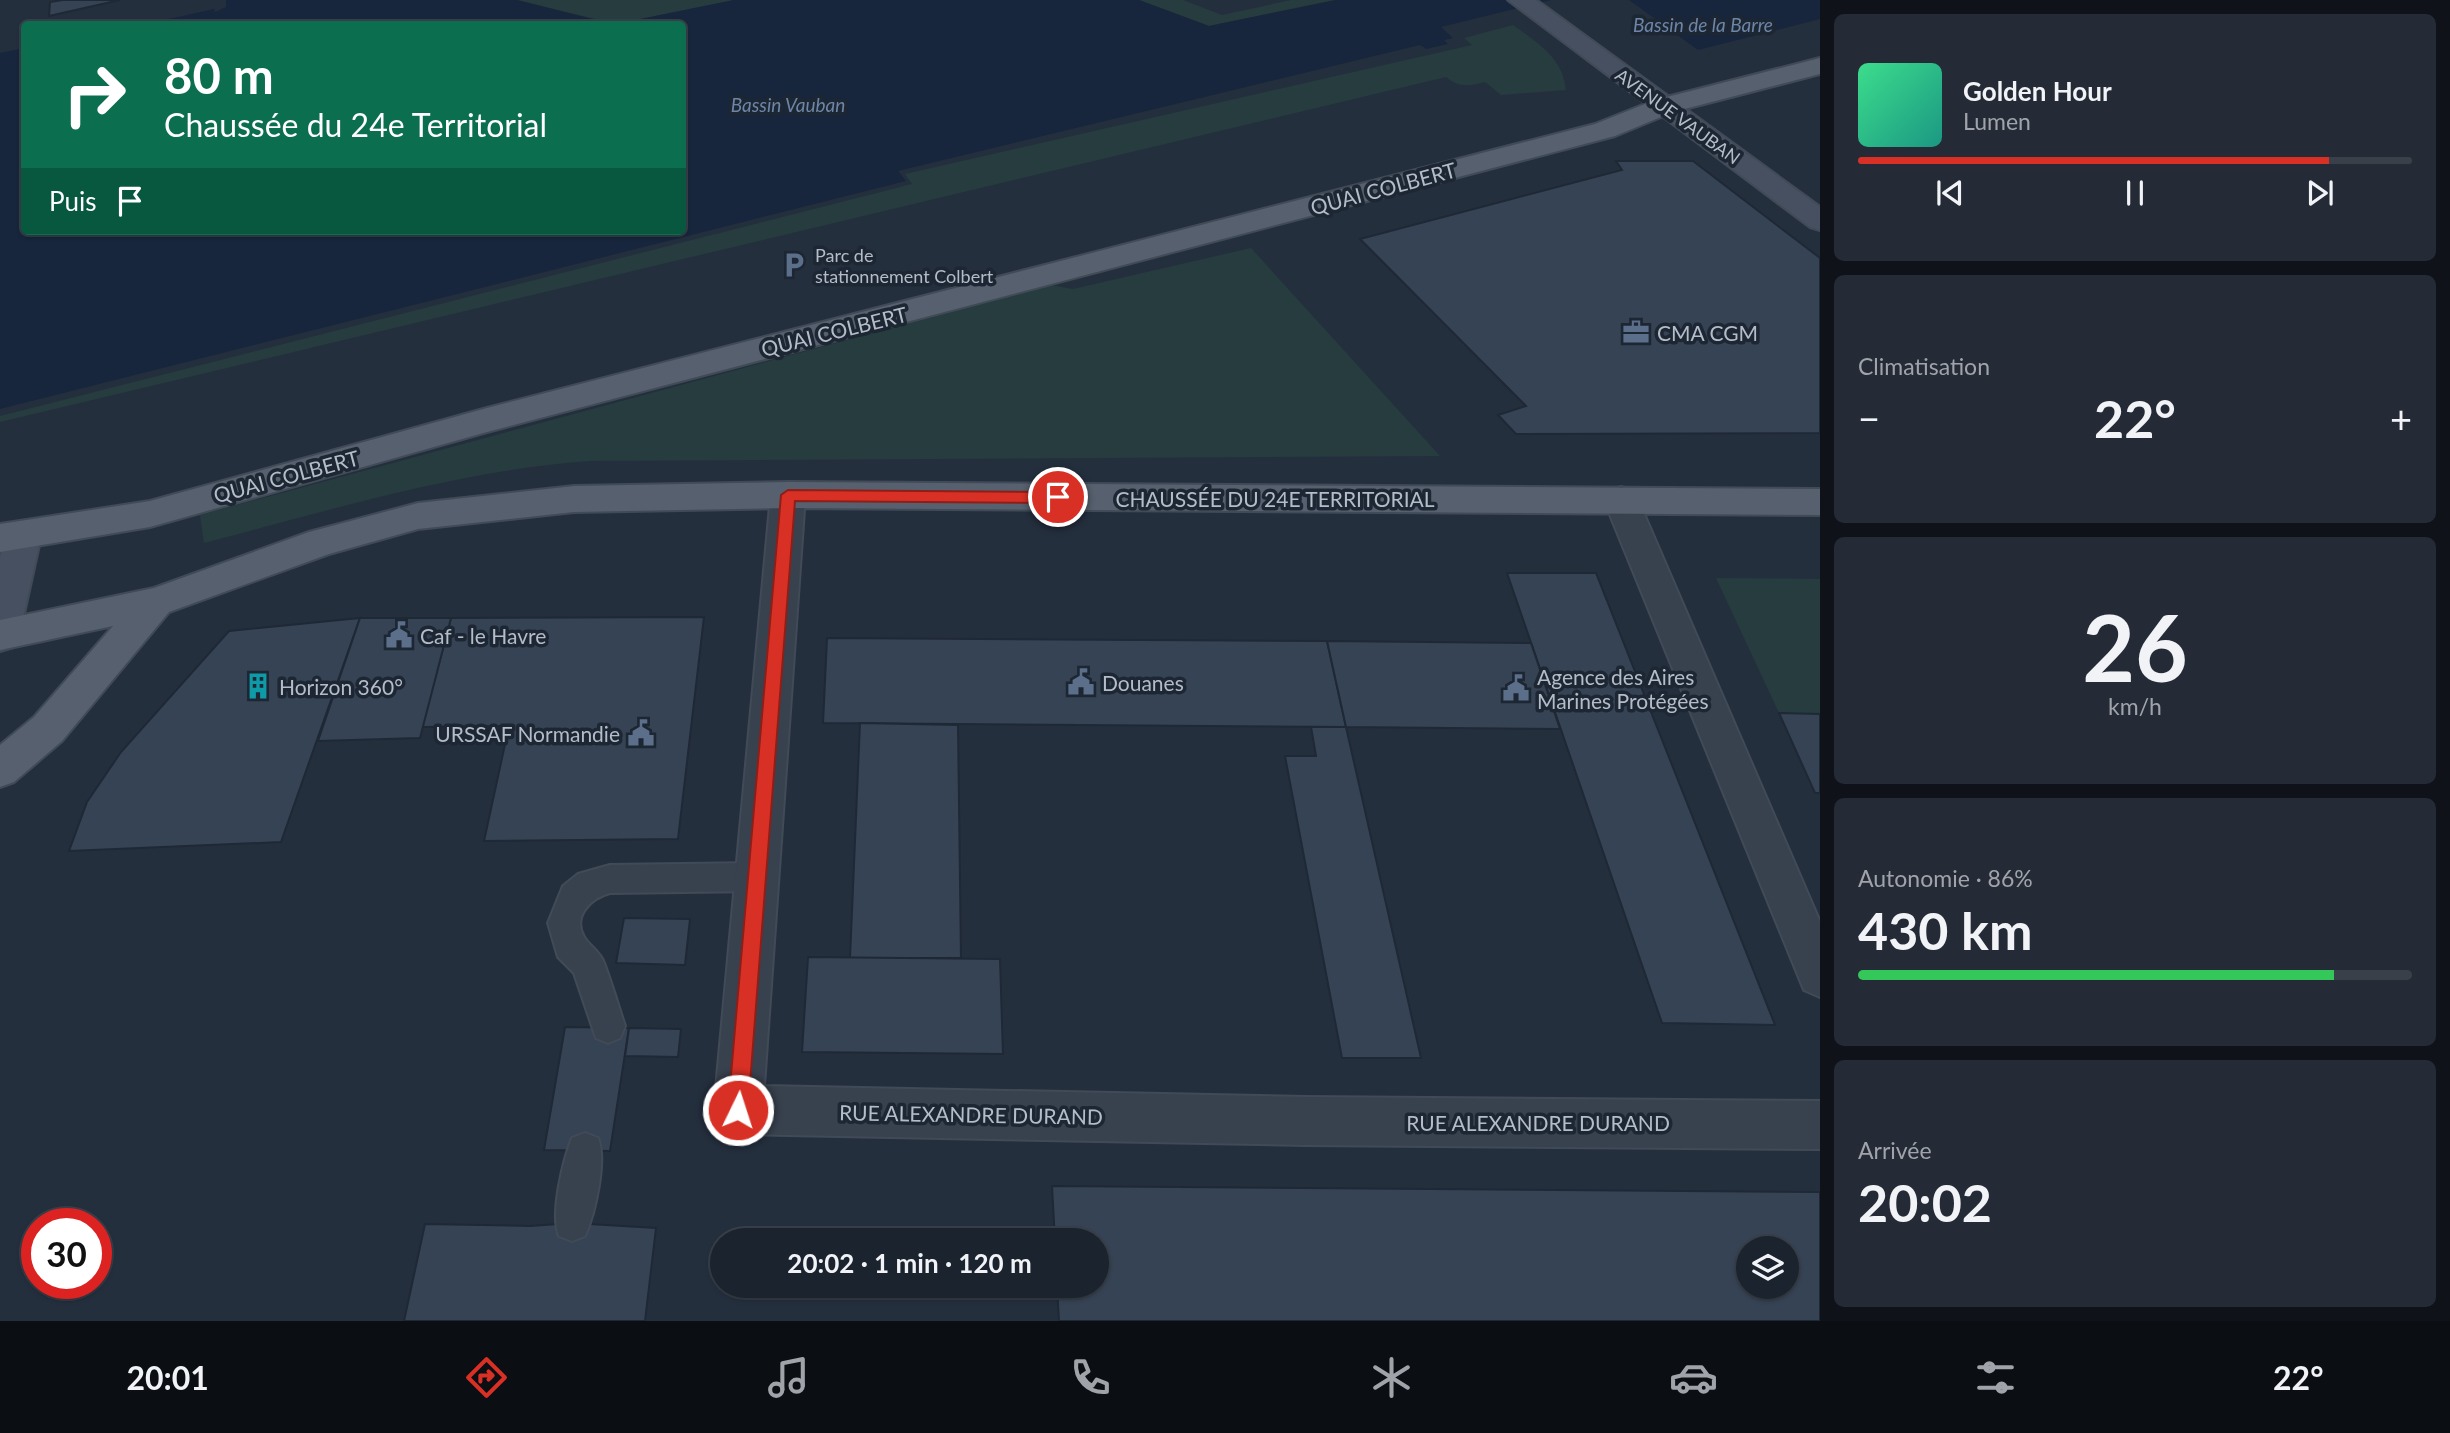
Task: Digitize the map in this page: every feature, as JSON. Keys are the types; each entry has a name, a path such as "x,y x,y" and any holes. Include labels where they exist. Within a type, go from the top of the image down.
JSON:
{"main road":[{"name":"AVENUE VAUBAN","path":"1528,6 1820,221"},
{"name":"QUAI COLBERT","path":"11,537 164,510 487,421 1605,130 1664,106 1820,66"},
{"name":"CHAUSSÉE DU 24E TERRITORIAL","path":"156,602 322,542 418,516 574,499 788,495 1820,502"},
{"path":"11,537 0,635 156,602"},
{"path":"0,769 48,729 156,602"}],"street":[{"name":"RUE ALEXANDRE DURAND","path":"788,495 738,1110 1306,1121 1820,1125"},
{"path":"1621,500 1820,975"}],"lane":[{"path":"607,1026 588,964 570,946 564,923 574,896 589,884 610,879 757,877"},
{"path":"572,1223 585,1151"}],"green space":[{"path":"517,0 734,0 631,21 604,21"},
{"path":"1139,0 1183,0 1222,15 1291,0 1334,0 1209,26"},
{"path":"1513,25 1555,60 1566,90 1501,95 1485,82 1464,85 1446,77 0,422 0,416 912,184 905,174 1472,45 1464,38"},
{"path":"1251,248 1440,456 589,461 491,473 395,493 204,543 200,515 1051,285 1073,289"},
{"path":"1716,578 1820,579 1820,714 1779,713"}],"water":[{"path":"226,0 517,0 600,21 160,21 214,9 215,12 226,7"},
{"name":"Bassin Vauban","path":"734,0 1139,0 1209,26 1336,0 1551,0 1441,27 1453,38 1444,40 1448,44 1426,49 1420,45 898,171 906,181 0,409 0,53 21,49 21,235 686,235 686,21 631,21"},
{"name":"Bassin de la Barre","path":"1629,0 1820,0 1820,19 1698,50"}],"building":[{"path":"120,0 49,16 50,2"},
{"name":"CMA CGM","path":"1616,161 1693,161 1820,258 1820,433 1516,434 1498,415 1526,406 1360,239 1622,170"},
{"path":"1507,573 1596,573 1775,1025 1662,1023"},
{"path":"704,617 678,839 484,841 509,726 422,727 451,618"},
{"name":"Horizon 360°","path":"360,618 281,842 69,851 87,802 121,752 229,631"},
{"path":"360,618 451,618 420,738 318,741"},
{"name":"Douanes","path":"827,638 1327,641 1346,727 823,723"},
{"path":"1327,641 1531,643 1560,729 1346,727"},
{"path":"1779,713 1820,714 1820,793 1815,793"},
{"path":"860,723 958,725 961,958 850,958"},
{"path":"1311,727 1346,727 1421,1058 1342,1058 1285,756 1316,756"},
{"path":"624,918 690,919 685,965 616,963"},
{"path":"808,957 1000,959 1003,1054 802,1052"},
{"path":"565,1027 629,1028 610,1151 544,1150"},
{"path":"629,1028 681,1029 678,1057 625,1056"},
{"path":"1052,1186 1820,1192 1820,1321 1059,1321 1058,1298 1109,1298 1109,1228 1054,1228"},
{"path":"572,1223 656,1228 645,1321 404,1321 425,1224 530,1226"}],"place":[{"name":"Parc de stationnement Colbert","path":"794,265"},
{"name":"CMA CGM","path":"1636,332"},
{"name":"Caf - le Havre","path":"399,635"},
{"name":"Douanes","path":"1081,682"},
{"name":"Horizon 360°","path":"258,686"},
{"name":"Agence des Aires Marines Protégées","path":"1516,688"},
{"name":"URSSAF Normandie","path":"641,733"}],"route":[{"path":"738,1110 788,495 1058,497"}]}
